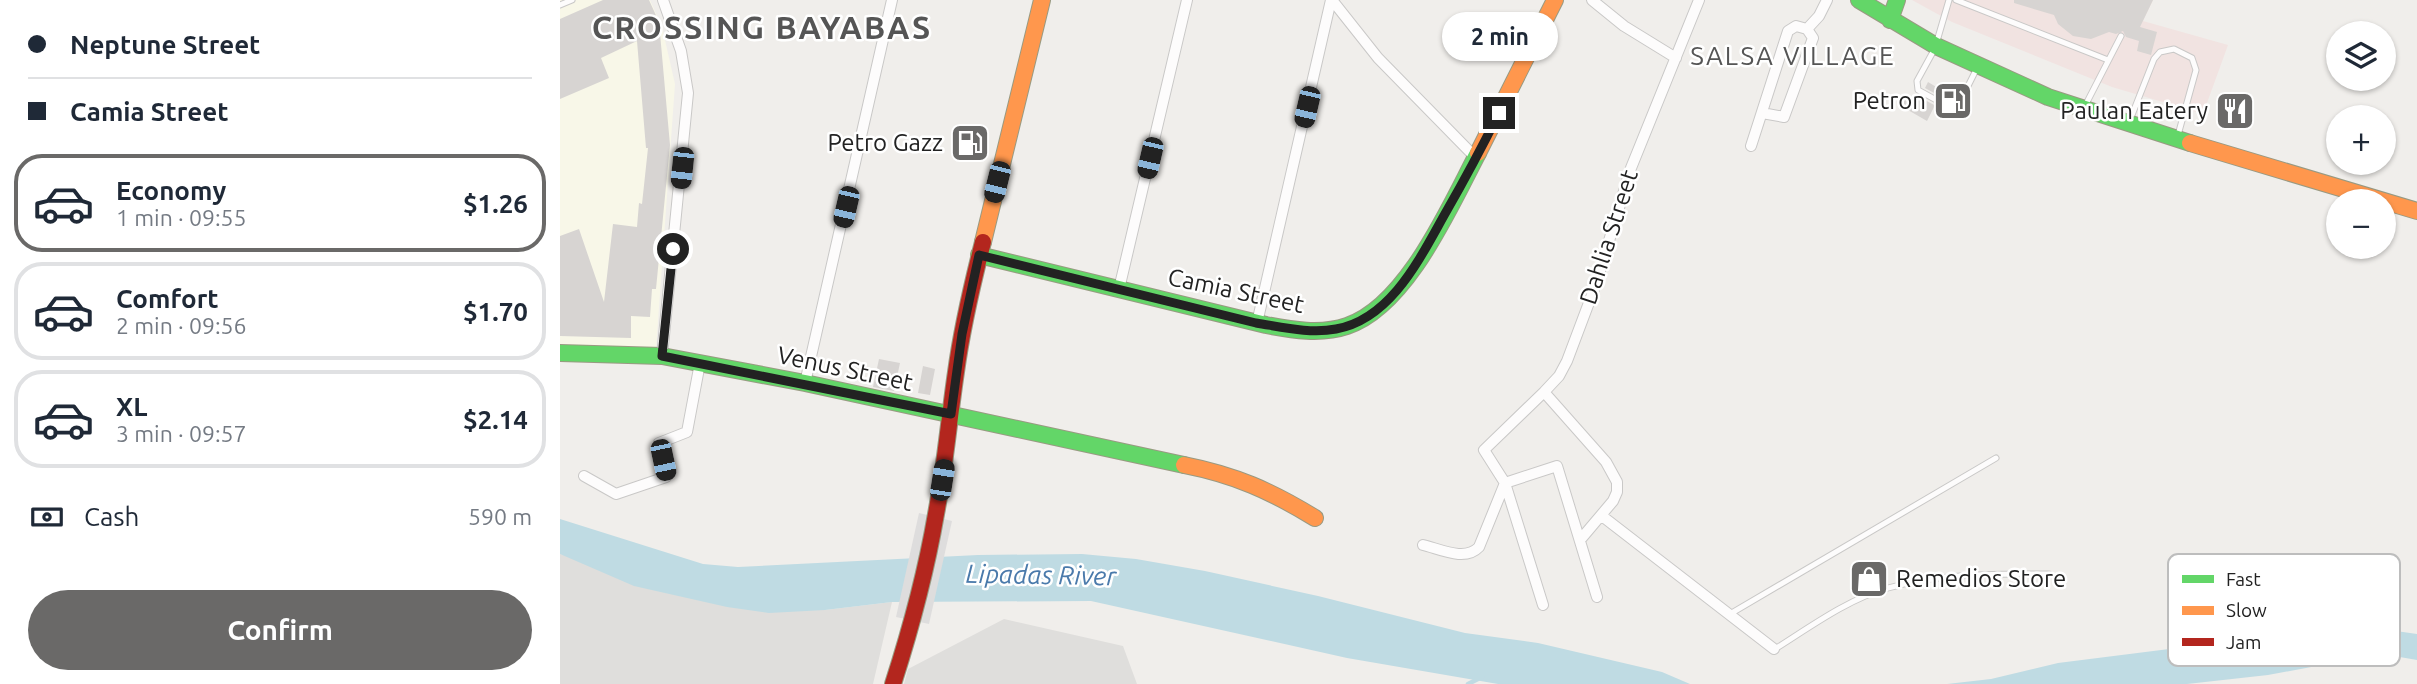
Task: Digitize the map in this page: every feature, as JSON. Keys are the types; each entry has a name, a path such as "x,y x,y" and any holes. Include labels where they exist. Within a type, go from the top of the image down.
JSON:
{"main road":[{"path":"893,684 913,621 936,517 962,334 979,255 1042,0"},
{"name":"Camia Street","path":"979,255 1256,323 1296,329 1338,329 1355,323 1373,312 1403,282 1420,258 1477,159 1555,0"},
{"path":"1859,0 1936,46 1978,67 2083,110 2417,211"},
{"path":"1890,20 1897,0"},
{"name":"Venus Street","path":"560,353 662,356 806,383 1224,473 1254,483 1315,518"}],"street":[{"path":"662,356 688,93 681,51 663,0"},
{"path":"806,383 892,0"},
{"path":"1119,289 1187,0"},
{"path":"1332,0 1378,58 1477,159"},
{"path":"1256,323 1332,0"},
{"path":"1592,0 1634,33 1676,58"},
{"name":"Dahlia Street","path":"1505,483 1483,450 1559,376 1576,339 1631,168 1699,0"},
{"path":"1807,29 1819,16 1827,0"},
{"path":"1751,146 1788,31 1796,26 1807,29 1813,38 1784,117 1762,113"},
{"path":"584,476 616,494 666,477 659,443 687,432 700,363"},
{"path":"1544,393 1614,473 1617,482 1617,492 1602,516 1580,540"},
{"path":"1423,545 1463,555 1475,551 1505,483 1557,466 1597,597"},
{"path":"1505,483 1543,605"},
{"path":"1602,516 1774,649"}],"lane":[{"path":"560,5 572,0"},
{"path":"1950,0 1936,46 1917,81 1918,90 1949,107 1959,104 1978,67"},
{"path":"1956,0 2108,60"},
{"path":"2083,110 2121,36"},
{"path":"2129,124 2154,59 2160,52 2174,48 2192,58 2196,71 2177,138"},
{"path":"1728,615 1996,458"},
{"path":"1774,649 1853,602 1887,588 1931,579 1995,574 2049,574"}],"shaded area":[{"path":"560,0 650,0 662,27 675,84 656,349 560,346"},
{"path":"1912,0 2153,0 2143,21 2228,45 2203,114 2112,87 1952,22"},
{"path":"560,554 825,610 892,602 873,684 560,684"},
{"path":"1004,619 1123,646 1137,684 904,684 908,669"}],"water":[{"name":"Lipadas River","path":"560,519 703,564 738,567 978,555 1082,554 1136,559 1318,596 1465,633 1538,643 1662,672 1690,684 1498,684 1347,658 1091,601 892,602 769,613 727,607 634,586 560,554"},
{"path":"2400,632 2417,634 2417,660 2400,657"},
{"path":"2168,649 2168,666 2316,666 2268,675 2187,684 1947,684 1991,679 2058,663"}],"pier":[{"path":"919,513 952,521 929,624 896,617"}],"building":[{"path":"603,0 649,0 659,22 670,145 656,289 652,289 650,317 631,316 631,338 560,336 560,236 579,229 604,302 613,224 637,227 639,203 642,204 648,148 637,41 601,58 609,78 560,99 560,19"},
{"path":"2014,0 2153,0 2140,27 2157,32 2151,55 2137,51 2139,41 2126,37 2123,31 2116,34 2109,32 2091,39 2073,36 2058,24 2054,15 2014,3"},
{"path":"1928,82 1948,94 1945,99 1925,88"},
{"path":"1906,96 1916,102 1919,97 1940,108 1938,110 1934,107 1927,121 1901,106"},
{"name":"Petro Gazz","path":"966,136 977,138 974,151 963,149"},
{"path":"879,359 900,363 894,391 873,387"},
{"path":"923,366 935,369 930,395 918,393"}],"waterway":[{"path":"1468,684 1482,677"}],"traffic: fast":[{"path":"1859,0 1936,46 2048,97 2190,143"},
{"path":"1890,20 1897,0"},
{"path":"979,255 1266,325 1306,331 1337,329 1369,315 1389,298 1407,276 1440,226 1478,153"},
{"path":"560,353 662,356 805,383 1184,465"}],"traffic: slow":[{"path":"983,242 1042,0"},
{"path":"1478,153 1555,0"},
{"path":"2190,143 2417,211"},
{"path":"1184,465 1252,485 1315,518"}],"traffic: jam":[{"path":"893,684 918,600 932,536 961,339 983,242"}],"place":[{"name":"Petron","path":"1953,101"},
{"name":"Paulan Eatery","path":"2235,111"},
{"name":"Petro Gazz","path":"970,143"},
{"name":"Remedios Store","path":"1869,579"}],"district":[{"name":"CROSSING BAYABAS","path":"762,28"},
{"name":"SALSA VILLAGE","path":"1793,56"}],"route":[{"path":"673,249 662,356 951,414 962,334 979,255 1256,323 1319,331 1338,329 1373,312 1403,282 1420,258 1477,159 1499,113"}]}
